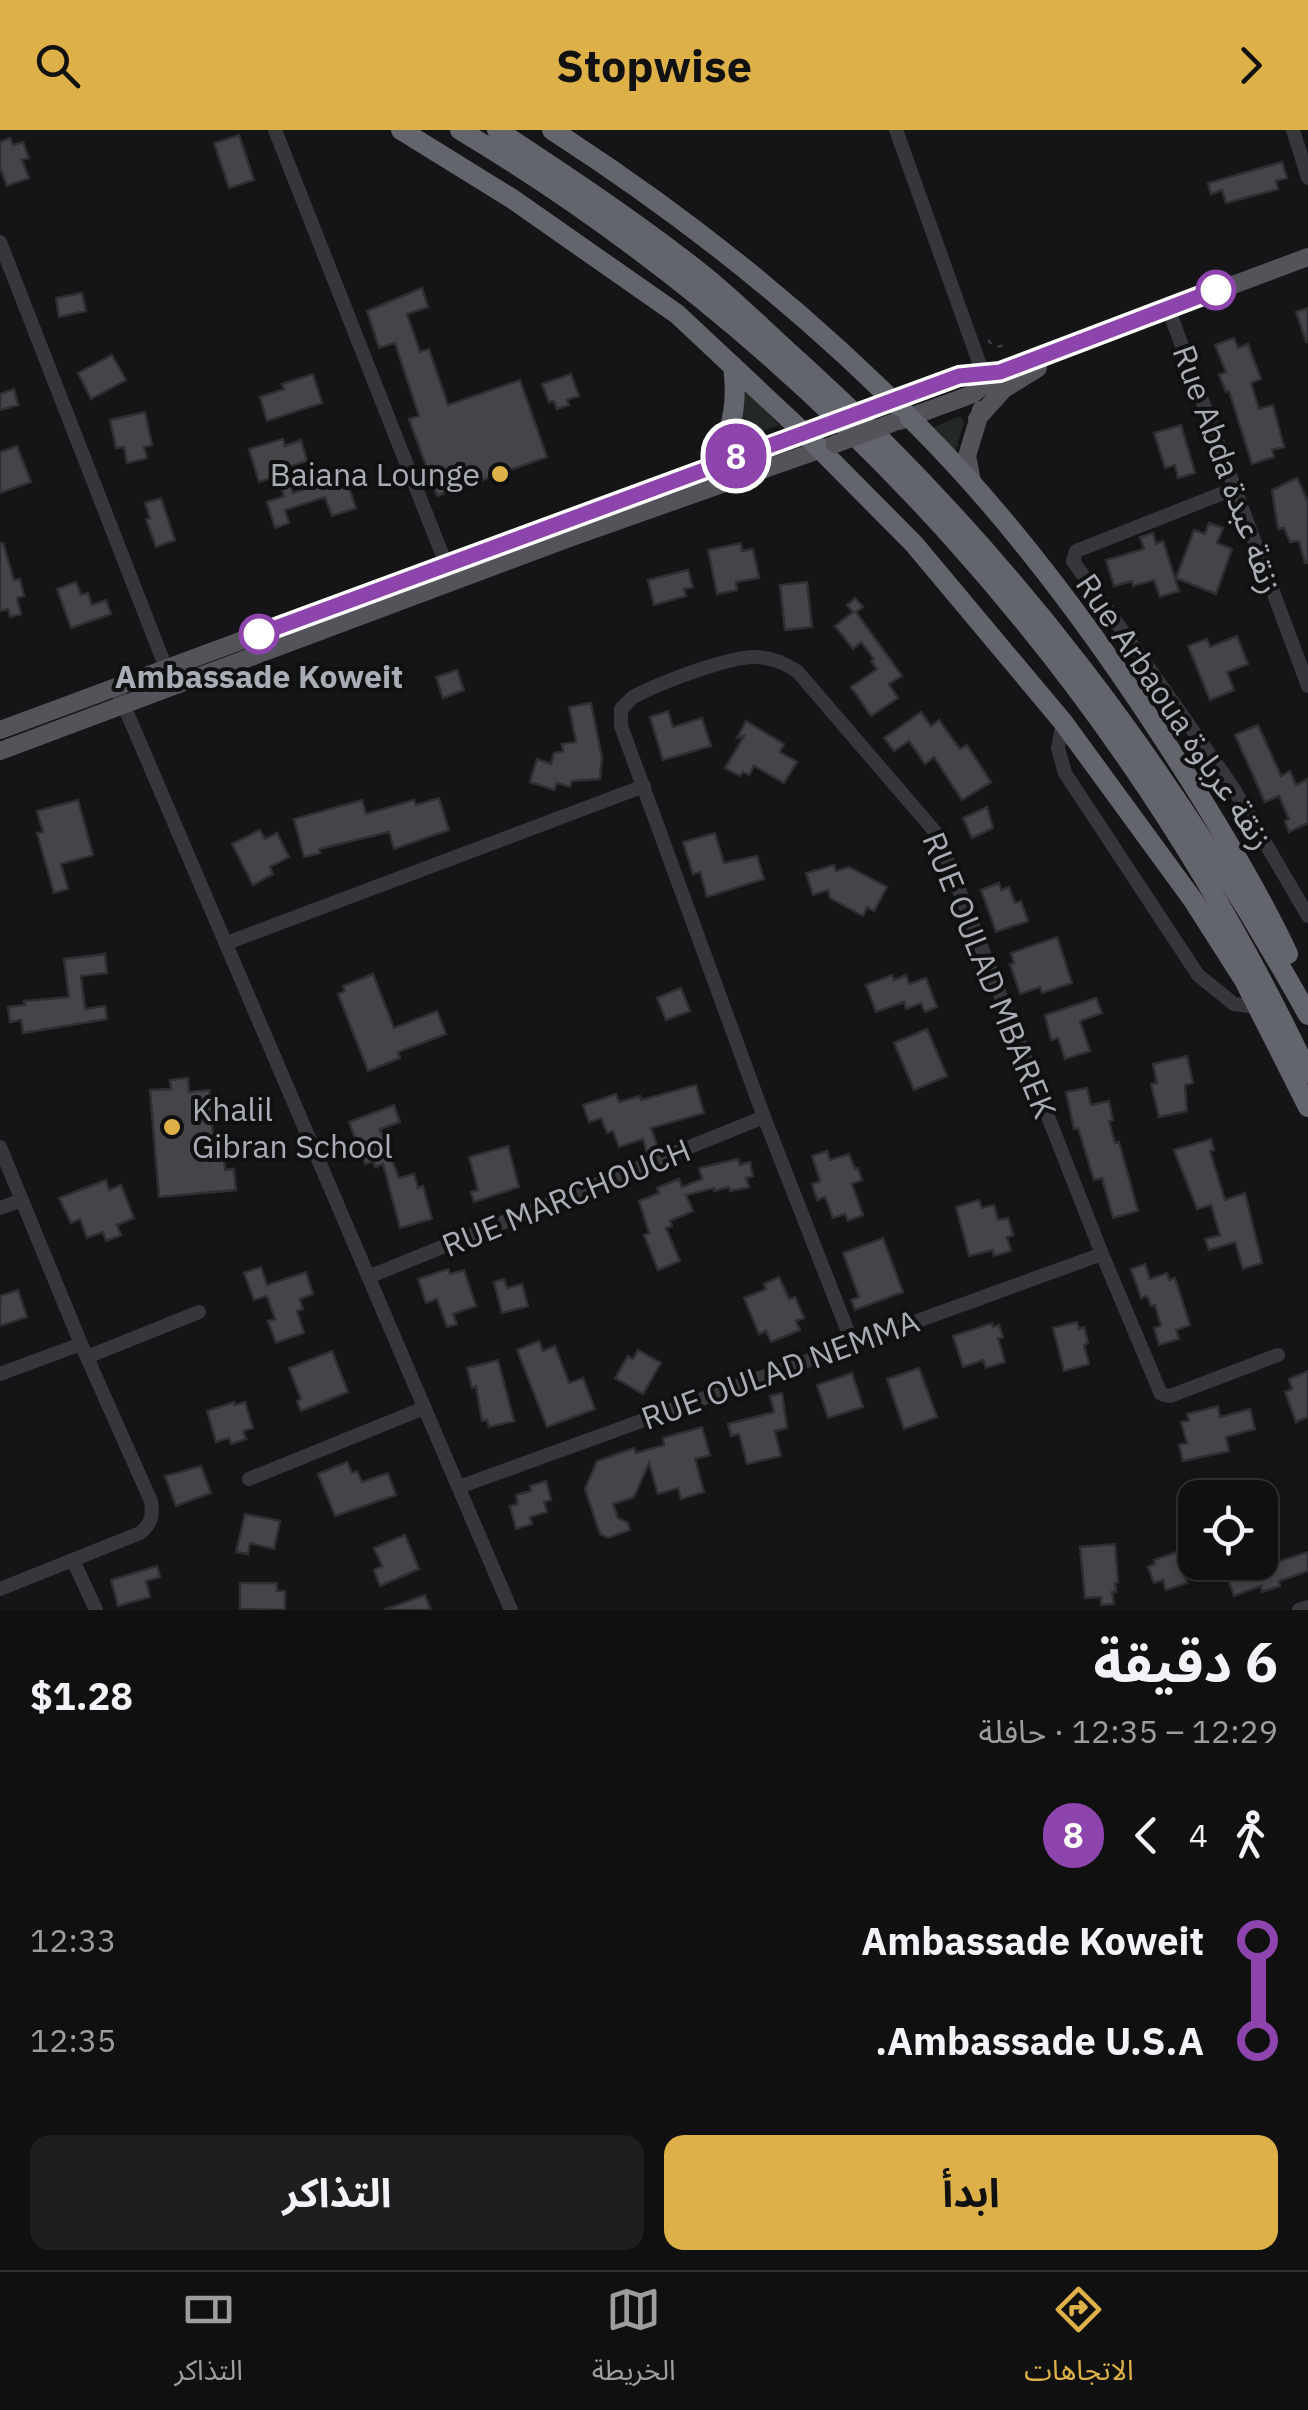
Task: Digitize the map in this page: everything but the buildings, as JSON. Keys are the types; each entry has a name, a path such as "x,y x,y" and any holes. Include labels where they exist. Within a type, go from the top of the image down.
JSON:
{"highway":[{"path":"401,130 511,198 677,314 733,366 813,429 925,556 1062,722 1193,900 1233,961 1308,1107"},
{"path":"460,130 600,223 682,282 748,337 866,448 963,550 1053,658 1146,785 1246,947 1308,1073"},
{"path":"497,130 609,204 705,276 882,438 976,536 1067,644 1150,758 1245,905 1308,1014"},
{"path":"552,130 757,280 974,488 1074,610 1146,710 1270,917 1308,1001"},
{"path":"712,465 726,442 733,419 733,366"}],"main road":[{"path":"0,730 712,465 959,376 990,376 1308,257"},
{"path":"978,418 1012,383 1067,355 1080,343"},
{"path":"974,488 968,456 990,376"},
{"path":"0,751 572,537 966,397 990,376"}],"street":[{"path":"274,130 446,564"},
{"path":"896,130 990,376"},
{"path":"1293,130 1308,178"},
{"path":"0,242 166,668"},
{"name":"Rue Abda زنقة عبدة","path":"1168,308 1308,686"},
{"name":"Rue Arbaoua زنقة عرباوة","path":"1236,488 1076,551 1073,561 1232,786 1308,916"},
{"name":"RUE OULAD MBAREK","path":"852,1342 764,1116 621,726 621,709 633,698 737,659 752,657 784,663 811,685 937,834 1158,1390 1165,1396 1278,1355"},
{"path":"116,687 511,1610"},
{"path":"1062,722 1058,748 1064,773 1190,965 1226,1000 1243,1007 1258,1007"},
{"path":"227,943 644,786"},
{"name":"RUE MARCHOUCH","path":"368,1277 764,1116"},
{"path":"0,1146 151,1502 153,1515 150,1526 140,1533 0,1588"},
{"path":"0,1208 22,1200"},
{"name":"RUE OULAD NEMMA","path":"459,1487 1102,1254"},
{"path":"0,1374 200,1312"},
{"path":"249,1480 424,1408"},
{"path":"74,1560 96,1610"},
{"path":"1299,1610 1308,1607"}],"path":[{"path":"988,340 994,347 1009,345"}],"shaded area":[{"path":"743,388 779,425 733,441"},
{"path":"960,416 964,422 955,453 934,427"}],"bus line":[{"name":"8","path":"259,634 959,376 1000,372 1216,290"}],"place":[{"name":"Baiana Lounge","path":"500,474"},
{"name":"Ambassade Koweit","path":"259,634"},
{"name":"Khalil Gibran School","path":"172,1127"}]}
